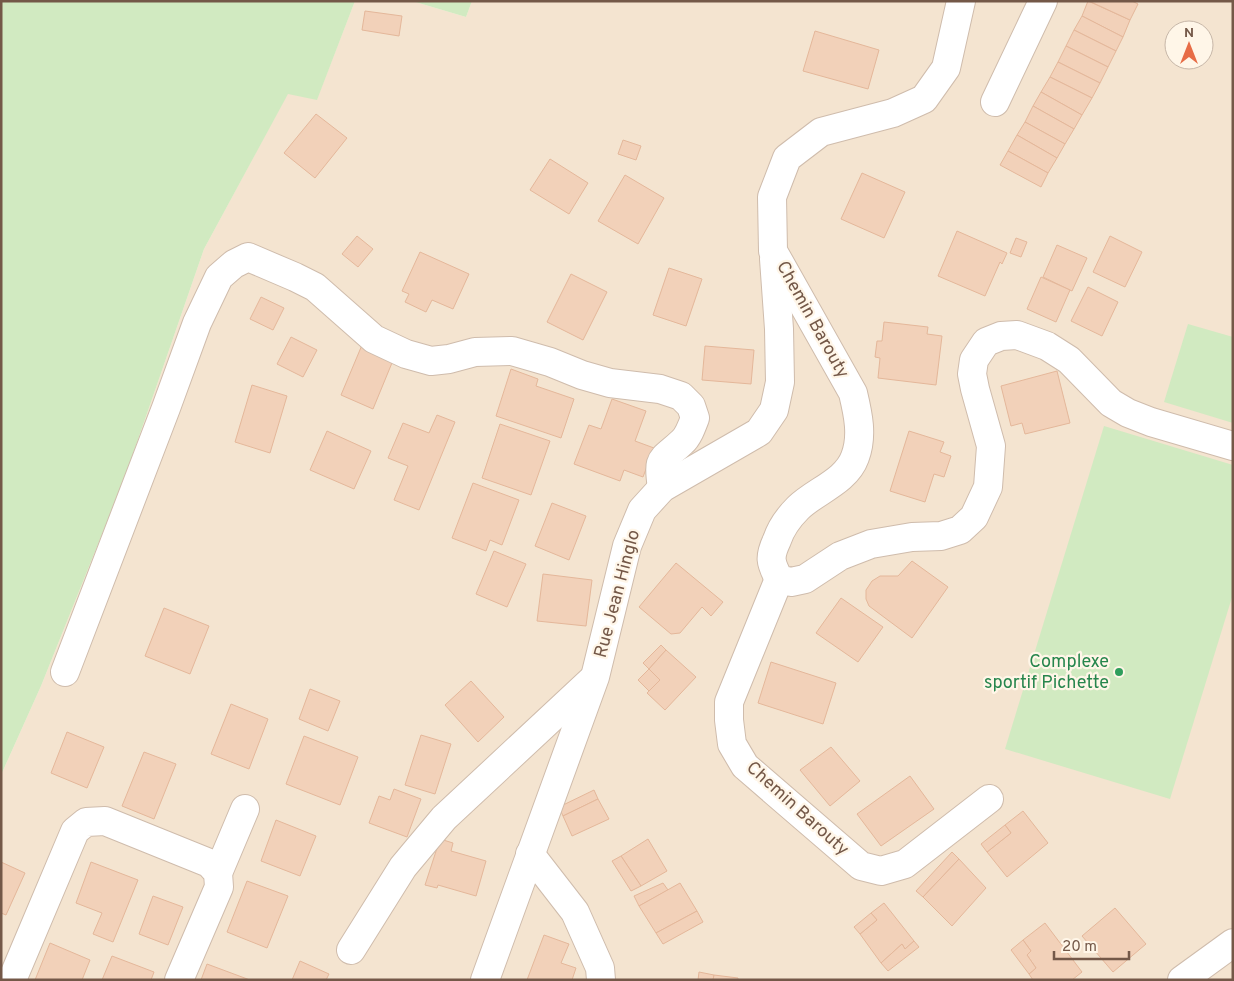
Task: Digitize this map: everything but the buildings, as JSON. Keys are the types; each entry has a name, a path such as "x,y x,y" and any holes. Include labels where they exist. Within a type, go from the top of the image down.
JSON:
{"street":[{"path":"995,102 1043,1"},
{"name":"Chemin Barouty","path":"958,3 946,68 924,99 893,113 820,132 787,158 772,197 773,251 853,393 859,416 859,439 854,459 841,477 799,507 781,529 771,554 773,568 779,579 729,702 729,720 732,744 745,766 861,866 881,870 905,864 989,799"},
{"name":"Rue Jean Hinglo","path":"485,980 595,677 627,546 642,510 662,488 759,432 774,410 780,382 779,329 773,251"},
{"path":"65,672 197,323 219,277 234,264 248,257 315,287 374,339 406,354 431,361 449,359 475,352 512,352 550,362 582,375 610,383 660,389 681,396 691,406 695,418 684,441 664,456 659,469 662,488"},
{"path":"779,579 791,582 804,579 840,556 871,544 912,537 941,536 960,530 974,517 988,487 991,446 972,374 974,360 986,342 1001,336 1017,335 1046,346 1069,360 1111,403 1128,413 1151,422 1233,446"},
{"name":"Rue Jean Hinglo","path":"351,950 403,867 444,818 595,677"},
{"path":"179,980 219,887 218,874 245,809"},
{"path":"12,980 75,831 86,822 105,821 209,864 218,874"},
{"path":"530,854 575,912 600,968 601,980"},
{"path":"1182,980 1233,944"}],"shaded area":[{"path":"355,1 412,1 466,17 472,1 1233,1 1233,980 1,980 1,775 41,686 125,477 204,249 288,93 317,99"}],"green space":[{"path":"1,1 355,1 317,100 288,94 204,249 125,477 41,686 1,775"},
{"path":"412,1 472,1 466,17"},
{"path":"1188,324 1233,337 1233,423 1164,402"},
{"name":"Complexe sportif Pichette","path":"1104,426 1233,465 1233,594 1170,799 1005,749"}],"place":[{"name":"Complexe sportif Pichette","path":"1119,672"}]}
